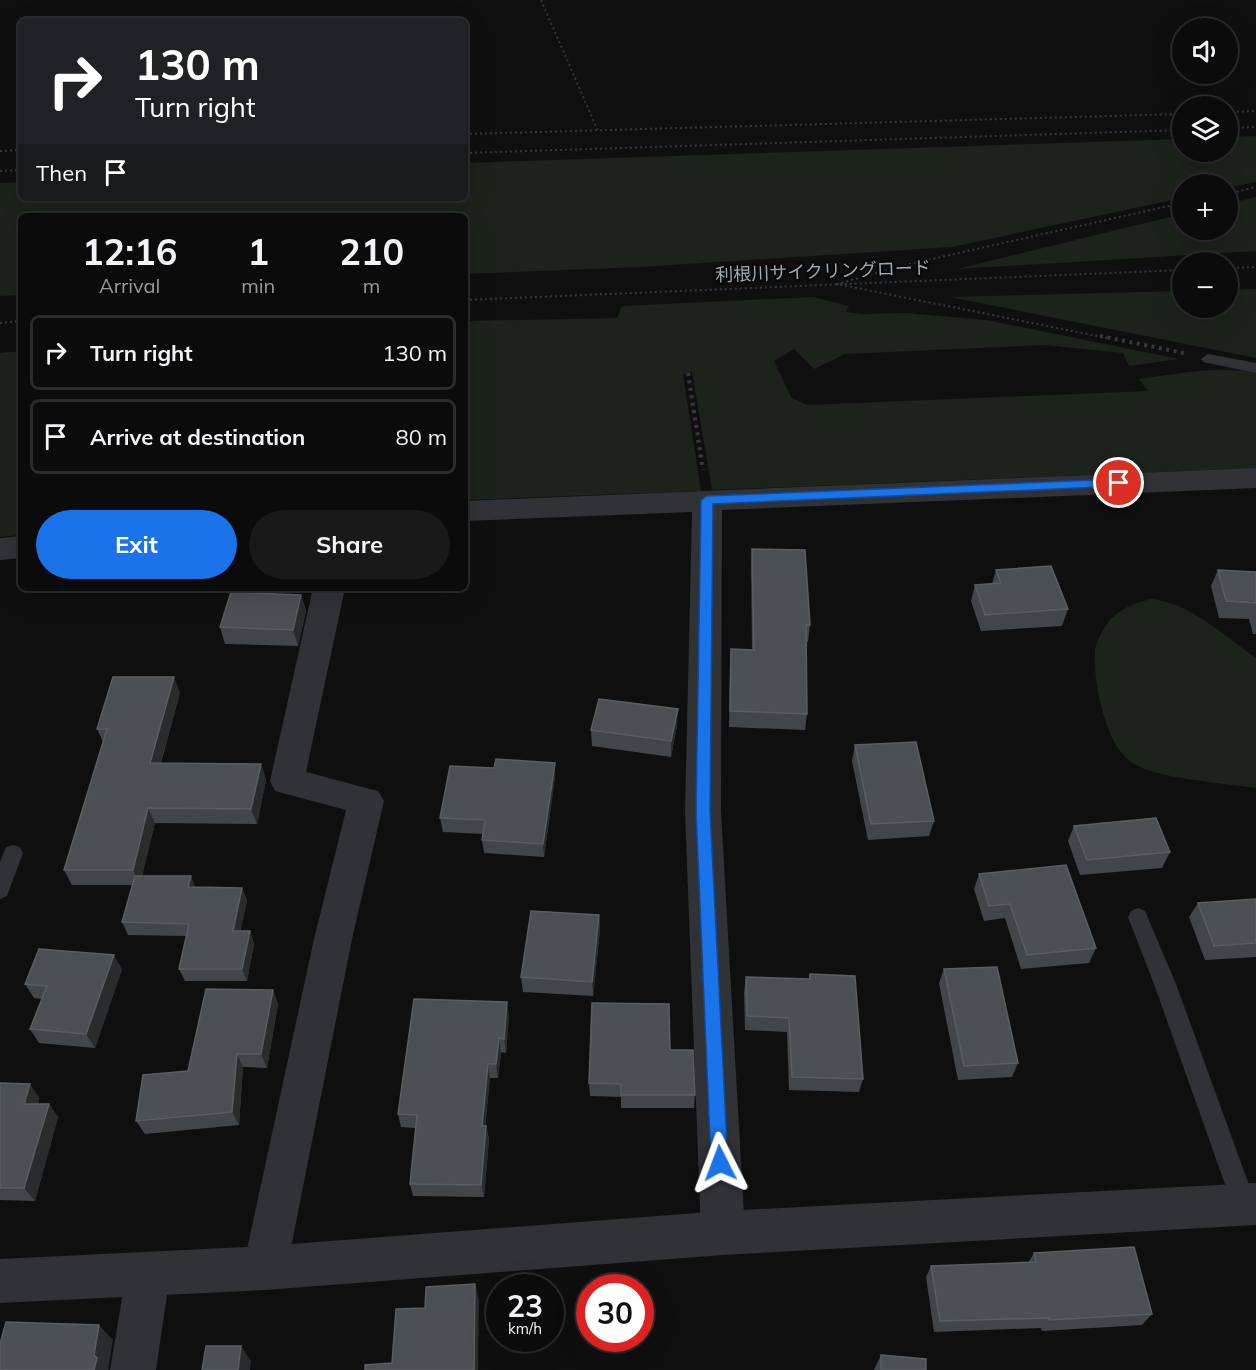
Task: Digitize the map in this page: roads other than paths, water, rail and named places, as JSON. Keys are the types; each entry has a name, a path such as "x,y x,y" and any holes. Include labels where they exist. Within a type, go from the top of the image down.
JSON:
{"street":[{"path":"468,511 1256,477"},
{"path":"707,500 703,811 723,1233"},
{"path":"0,549 18,547"},
{"path":"265,1268 330,951 366,801 287,781 328,591"},
{"path":"0,1281 265,1268 723,1233 1250,1204"},
{"path":"133,1370 148,1275"}],"lane":[{"path":"1208,359 1256,368"},
{"path":"0,890 13,853"},
{"path":"1138,917 1250,1204"}]}
